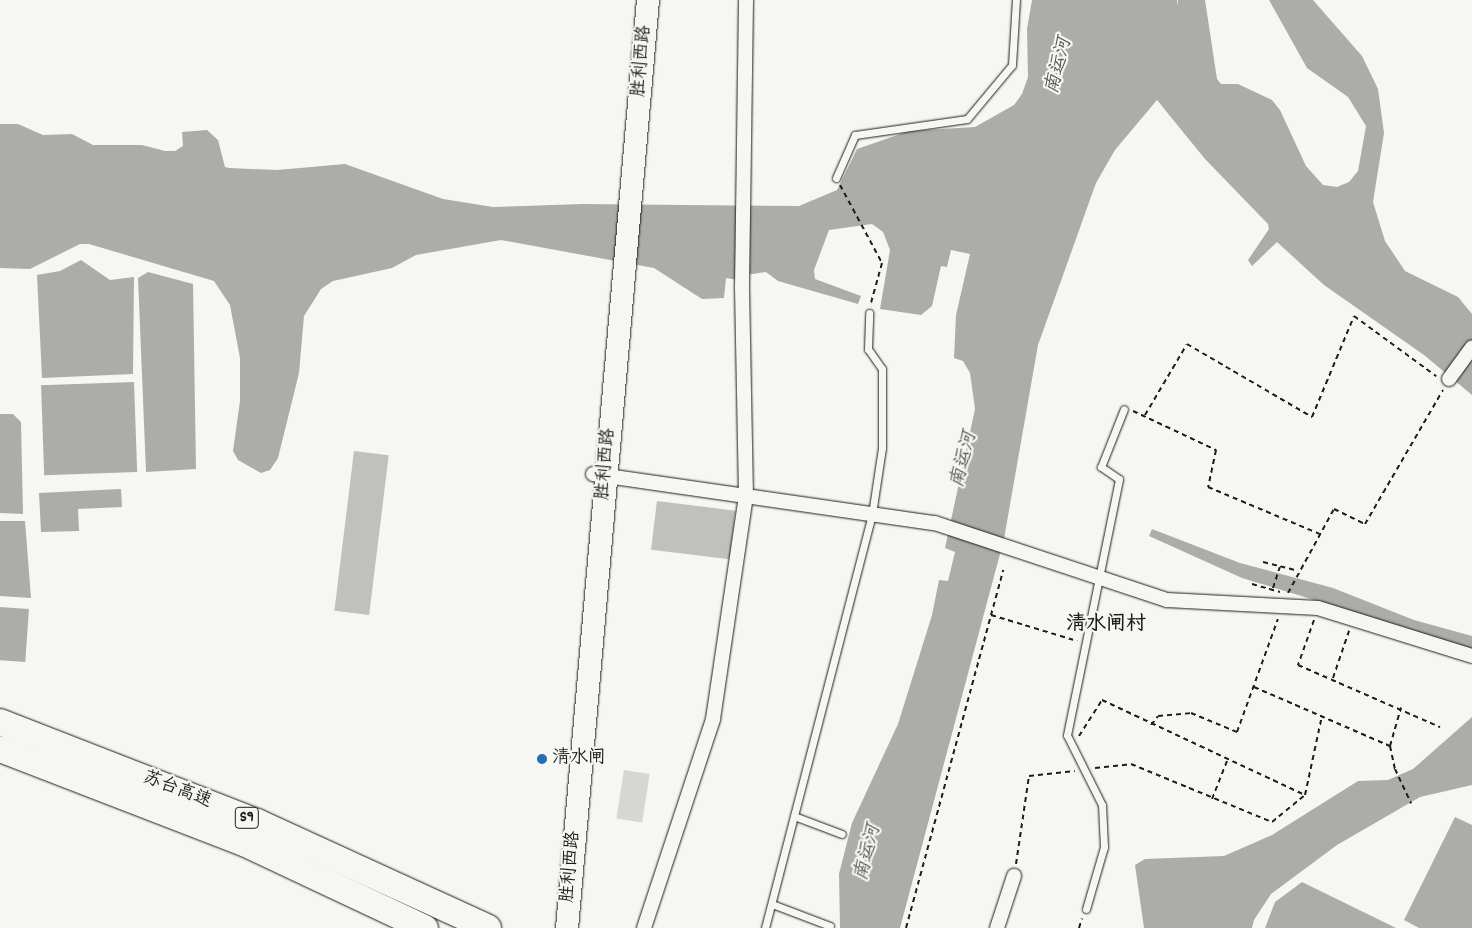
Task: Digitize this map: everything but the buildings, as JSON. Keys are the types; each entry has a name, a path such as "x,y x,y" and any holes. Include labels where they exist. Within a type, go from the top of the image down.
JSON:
{"highway":[{"name":"苏台高速","path":"0,722 257,822 488,928"},
{"name":"苏台高速","path":"0,750 244,843 425,928"}],"main road":[{"name":"胜利西路","path":"554,928 617,280 624,199 635,0"},
{"name":"胜利西路","path":"624,199 648,0"},
{"name":"胜利西路","path":"566,928 599,475"}],"street":[{"path":"644,928 713,719 746,496 742,195 746,0"},
{"path":"1448,381 1472,347"},
{"path":"599,475 935,523 1167,600 1284,600 1318,608 1472,656"},
{"path":"997,928 1014,876"}],"lane":[{"path":"836,178 855,135 967,119 1012,65 1016,0"},
{"path":"766,928 872,514 882,448 882,369 868,349 869,313"},
{"path":"1086,909 1104,847 1102,805 1082,770 1066,735 1119,479 1101,467 1124,409"},
{"path":"794,816 842,834"},
{"path":"772,904 830,926"}],"path":[{"path":"836,178 863,232 882,264 869,313"},
{"path":"1145,414 1187,344 1312,417 1354,316 1448,381 1365,524 1334,509 1298,571 1284,600 1237,732 1191,713 1158,716 1151,725"},
{"path":"1124,409 1145,414 1216,450 1208,487 1320,534"},
{"path":"1263,562 1298,571"},
{"path":"1272,589 1280,566"},
{"path":"906,928 1003,570"},
{"path":"1252,584 1272,589 1284,600"},
{"path":"1318,608 1298,665 1333,678 1440,727"},
{"path":"991,615 1086,644"},
{"path":"1333,678 1353,619"},
{"path":"1254,687 1390,746"},
{"path":"1072,748 1102,700 1227,761 1305,796"},
{"path":"1401,708 1390,746 1395,769 1411,804"},
{"path":"1014,876 1029,776 1130,764 1272,822 1305,796 1322,716"},
{"path":"1212,799 1227,761"}],"shaded area":[{"path":"624,770 650,774 642,822 616,818"}],"water":[{"name":"南运河","path":"1032,0 1177,0 1177,6 1178,0 1205,0 1217,79 1221,84 1238,84 1272,100 1280,110 1306,166 1323,185 1337,187 1349,182 1358,171 1366,126 1348,97 1307,68 1269,0 1313,0 1362,56 1378,89 1384,133 1373,202 1385,241 1405,271 1458,297 1472,314 1472,395 1424,355 1324,285 1277,242 1252,266 1248,260 1269,229 1268,224 1205,159 1157,100 1115,150 1096,183 1038,345 1004,539 900,928 840,928 839,874 852,823 898,724 932,615 939,580 948,581 955,552 945,548 975,409 970,373 963,361 954,358 956,315 970,254 951,250 947,267 941,266 932,306 921,315 880,309 890,250 883,232 872,224 829,230 814,270 815,279 861,296 858,304 778,281 766,272 739,276 738,280 726,278 724,298 702,299 654,268 501,240 416,255 392,268 333,281 321,289 304,316 299,373 278,458 270,470 261,473 238,460 233,451 240,401 240,358 230,305 214,281 89,244 80,244 30,269 0,268 0,124 18,124 43,135 72,134 93,145 142,145 165,151 175,151 183,146 182,132 207,130 218,140 225,167 277,170 345,164 443,199 493,207 582,204 799,206 837,190 857,149 909,131 975,127 1014,105 1022,94 1028,77 1027,29"},
{"path":"81,260 110,280 134,277 133,374 42,378 37,275 60,271"},
{"path":"148,272 193,284 196,469 146,472 138,278"},
{"path":"134,382 137,472 44,475 41,385"},
{"path":"0,414 13,414 21,422 23,514 0,513"},
{"path":"121,489 122,507 78,509 79,531 41,532 39,493"},
{"path":"0,521 25,521 31,598 0,596"},
{"path":"1152,529 1240,563 1333,588 1414,620 1472,636 1472,656 1341,608 1242,578 1149,536"},
{"path":"0,607 29,609 25,662 0,660"},
{"path":"1472,717 1472,785 1420,797 1337,845 1271,894 1254,920 1252,928 1144,928 1135,865 1145,859 1224,856 1272,835 1358,781 1388,780 1413,769"},
{"path":"1455,817 1472,825 1472,928 1419,928 1404,920"},
{"path":"1302,882 1396,928 1265,928 1275,902"}],"place":[{"name":"清水闸","path":"542,759"}],"district":[{"name":"清水闸村","path":"1106,625"}]}
